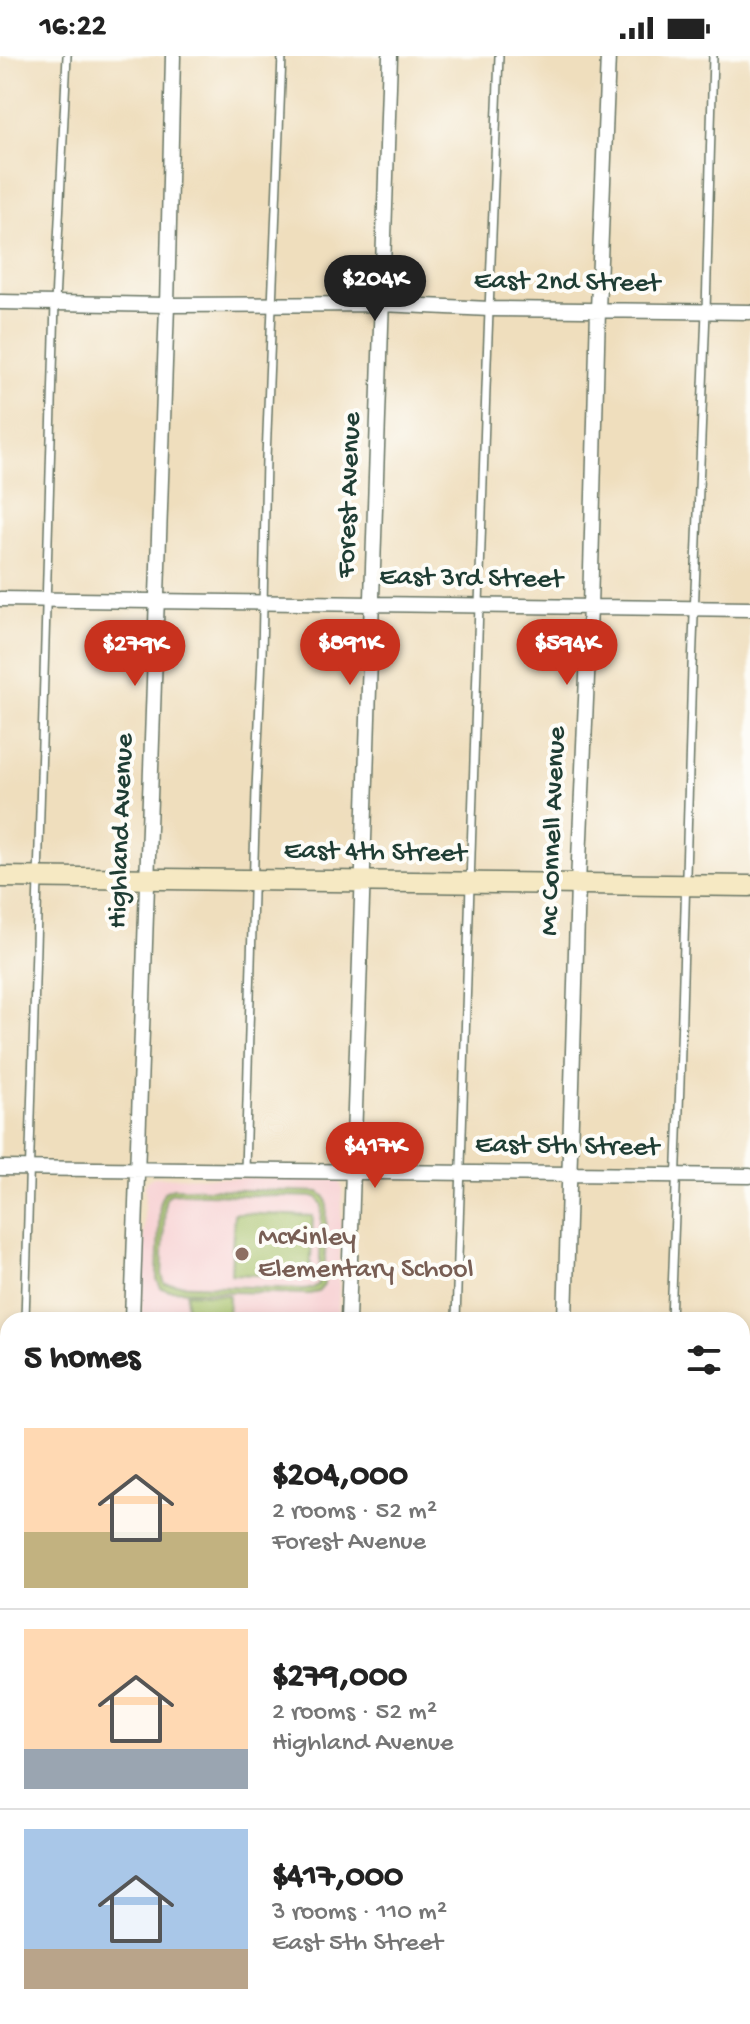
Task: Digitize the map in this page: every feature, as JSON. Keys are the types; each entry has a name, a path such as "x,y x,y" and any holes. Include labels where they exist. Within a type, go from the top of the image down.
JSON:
{"street":[{"name":"Highland Avenue","path":"132,1312 173,56"},
{"name":"Forest Avenue","path":"348,1312 390,56"},
{"name":"Mc Connell Avenue","path":"565,1312 608,56"},
{"name":"East 2nd Street","path":"0,302 382,304 490,309 750,312"},
{"name":"East 3rd Street","path":"0,599 750,609"},
{"name":"East 4th Street","path":"0,877 750,886"},
{"name":"East 5th Street","path":"0,1168 750,1176"}],"lane":[{"path":"25,1312 55,303 67,56"},
{"path":"245,1170 266,458 282,56"},
{"path":"456,1312 499,56"},
{"path":"671,1312 713,56"}],"shaded area":[{"name":"McKinley Elementary School","path":"153,1177 339,1179 342,1189 338,1312 141,1312 147,1181"}],"green space":[{"path":"173,1188 319,1192 327,1203 324,1285 318,1292 309,1294 161,1288 157,1279 160,1201 164,1192","holes":["168,1195 317,1197 322,1205 319,1284 313,1288 165,1284 162,1276 165,1201"]},
{"path":"234,1213 313,1216 310,1277 231,1274"},
{"path":"187,1293 229,1295 228,1312 186,1312"}],"place":[{"name":"McKinley Elementary School","path":"242,1254"}]}
